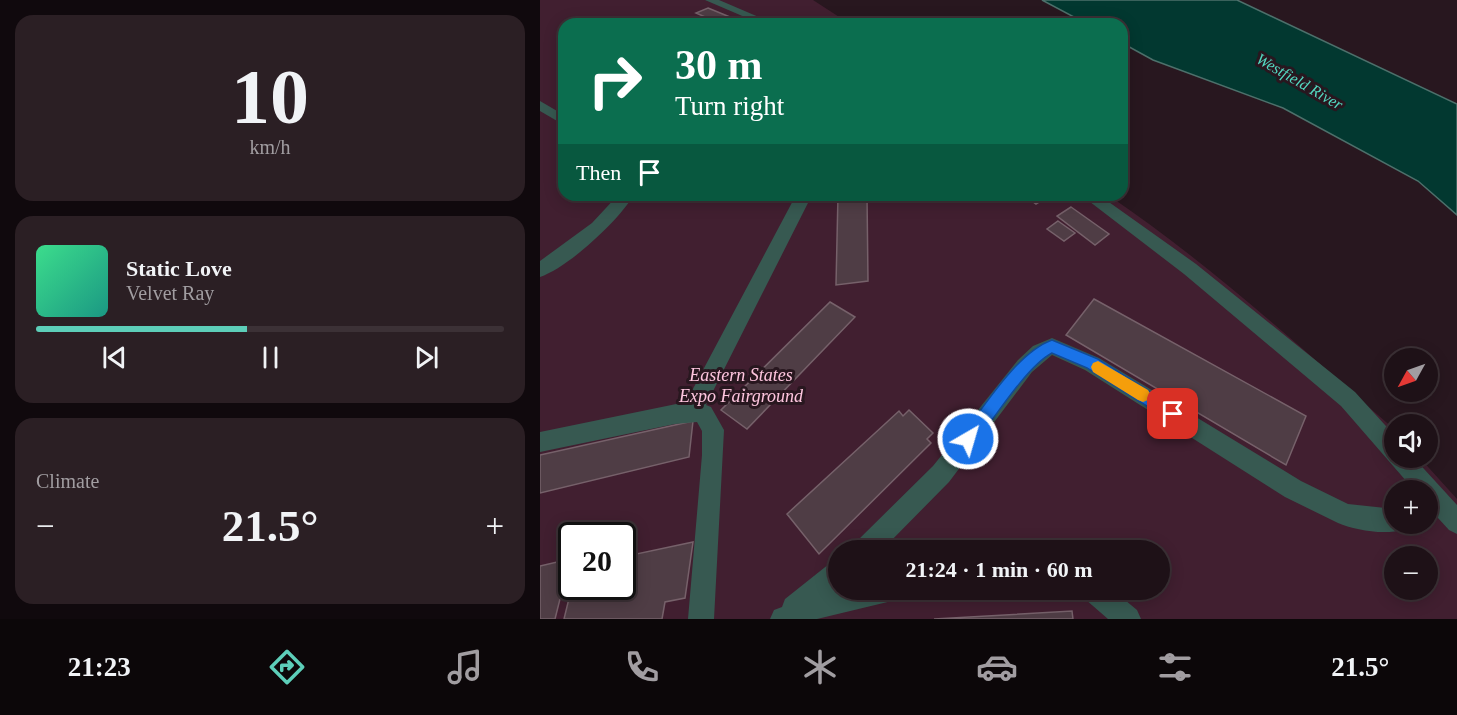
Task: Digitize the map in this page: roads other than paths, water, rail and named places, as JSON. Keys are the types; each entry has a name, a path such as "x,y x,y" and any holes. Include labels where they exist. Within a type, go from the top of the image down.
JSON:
{"lane":[{"path":"710,0 755,18"},
{"path":"540,105 558,117"},
{"path":"540,270 573,248 613,215 622,201"},
{"path":"692,411 801,201"},
{"path":"1097,201 1190,269 1348,399 1384,440"},
{"path":"876,540 941,474 1025,366 1040,352 1052,346 1092,364 1293,489 1346,515 1384,520"},
{"path":"540,442 692,411 704,414 712,430 713,455 701,619"},
{"path":"1408,468 1443,515"},
{"path":"782,619 828,581"},
{"path":"782,619 834,600"},
{"path":"1106,600 1128,619"}],"water":[{"name":"Westfield River","path":"1042,0 1237,0 1457,104 1457,215 1418,181 1283,108 1153,60 1128,46 1128,18 1076,18"}],"park label":[{"name":"Eastern States Expo Fairground","path":"741,385"}]}
